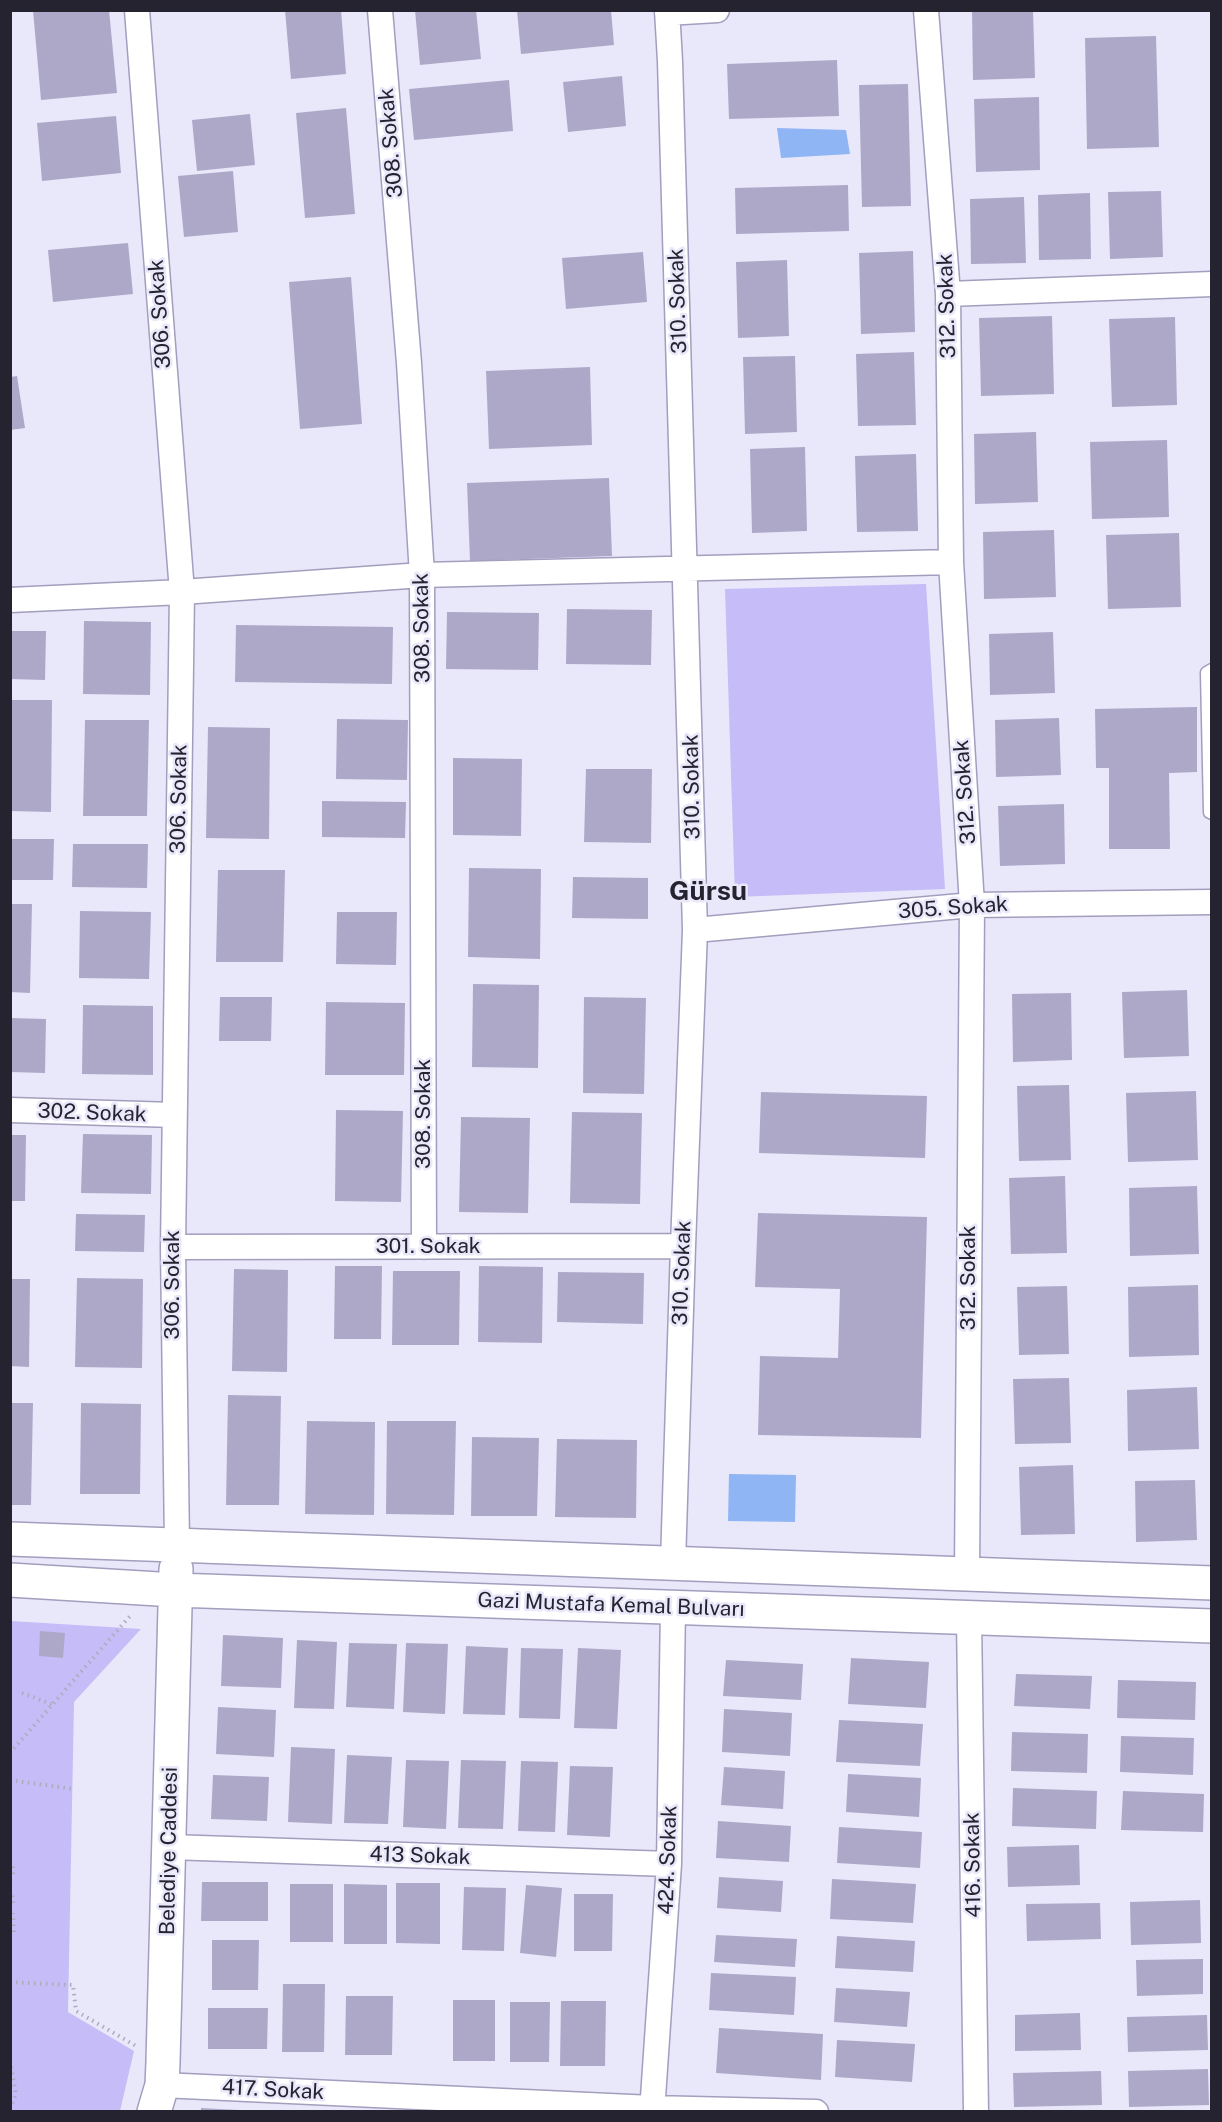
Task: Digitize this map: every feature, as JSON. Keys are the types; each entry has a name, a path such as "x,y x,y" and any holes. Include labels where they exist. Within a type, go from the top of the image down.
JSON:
{"main road":[{"name":"Gazi Mustafa Kemal Bulvarı","path":"10,1539 1212,1583"},
{"name":"306. Sokak","path":"175,1590 177,1545"},
{"name":"Gazi Mustafa Kemal Bulvarı","path":"10,1580 175,1590 1212,1626"},
{"name":"Belediye Caddesi","path":"160,2086 170,1848 175,1590"}],"street":[{"name":"306. Sokak","path":"137,10 182,592 172,1247 177,1545"},
{"name":"308. Sokak","path":"380,10 409,363 422,575 424,1246"},
{"path":"667,12 717,10"},
{"name":"312. Sokak","path":"926,10 948,294 951,562 972,905 967,1574"},
{"name":"310. Sokak","path":"667,12 686,568 695,930 682,1246 673,1563"},
{"path":"948,294 1212,284"},
{"path":"10,600 182,592 422,575 951,562"},
{"name":"305. Sokak","path":"695,930 972,905 1212,902"},
{"name":"302. Sokak","path":"10,1110 174,1115"},
{"name":"301. Sokak","path":"172,1247 682,1246"},
{"name":"424. Sokak","path":"652,2110 669,1864 673,1607"},
{"name":"416. Sokak","path":"969,1618 976,2112"},
{"name":"413 Sokak","path":"170,1848 669,1864"},
{"name":"417. Sokak","path":"160,2086 652,2110 816,2112"}],"lane":[{"path":"1212,670 1207,673 1210,812 1212,813"}],"path":[{"path":"10,1753 130,1615"},
{"path":"22,1693 54,1705"},
{"path":"10,1780 73,1789"},
{"path":"10,1877 13,1877 13,1862"},
{"path":"10,1906 13,1906 12,1892"},
{"path":"10,1934 14,1934 13,1913"},
{"path":"10,1982 73,1985 76,2011 160,2086"},
{"path":"10,2061 16,2094 10,2108"}],"shaded area":[{"path":"926,584 945,889 735,897 725,589"},
{"path":"11,1621 141,1629 74,1702 68,2012 134,2051 120,2111 11,2111"}],"water":[{"path":"777,128 846,130 850,154 781,158"},
{"path":"729,1474 796,1475 795,1522 728,1521"}],"building":[{"path":"33,10 109,10 117,93 41,100"},
{"path":"285,10 341,10 346,74 291,79"},
{"path":"415,10 476,10 481,59 420,65"},
{"path":"517,10 611,10 614,45 521,54"},
{"path":"972,10 1033,10 1035,78 973,80"},
{"path":"1156,36 1159,147 1087,149 1085,38"},
{"path":"837,60 839,116 729,119 727,64"},
{"path":"622,76 626,126 568,132 563,82"},
{"path":"509,80 513,131 414,140 409,89"},
{"path":"908,84 911,206 862,207 859,85"},
{"path":"1039,97 1040,170 976,172 974,99"},
{"path":"346,108 355,214 305,218 296,113"},
{"path":"250,114 255,165 197,171 192,120"},
{"path":"116,116 121,173 42,181 37,123"},
{"path":"233,171 238,232 184,237 178,176"},
{"path":"848,185 849,231 736,234 735,188"},
{"path":"1161,191 1163,257 1110,259 1108,192"},
{"path":"1090,193 1091,259 1039,260 1038,195"},
{"path":"1024,197 1026,263 971,264 970,199"},
{"path":"128,243 133,294 53,302 48,250"},
{"path":"913,251 915,332 861,334 859,253"},
{"path":"643,252 647,302 566,309 562,258"},
{"path":"787,260 789,336 738,338 736,262"},
{"path":"351,277 362,424 300,429 289,282"},
{"path":"1052,316 1054,394 981,396 979,318"},
{"path":"1175,317 1177,405 1112,407 1109,319"},
{"path":"914,352 916,425 858,426 856,354"},
{"path":"795,356 797,432 745,434 743,357"},
{"path":"590,367 592,445 489,449 486,371"},
{"path":"17,376 25,428 10,430 10,377"},
{"path":"1036,432 1038,502 975,504 974,434"},
{"path":"1167,440 1169,517 1092,519 1090,442"},
{"path":"805,447 807,531 752,533 750,449"},
{"path":"916,454 918,531 857,532 855,456"},
{"path":"609,478 612,556 470,561 467,483"},
{"path":"1054,530 1056,597 984,599 983,532"},
{"path":"1179,533 1181,607 1108,609 1106,535"},
{"path":"567,609 652,610 651,665 566,664"},
{"path":"447,612 539,613 538,670 446,669"},
{"path":"84,621 151,622 150,695 83,694"},
{"path":"236,625 393,627 392,684 235,682"},
{"path":"10,631 46,631 45,680 10,679"},
{"path":"1053,632 1055,693 990,695 989,634"},
{"path":"10,700 52,700 51,812 10,811"},
{"path":"1197,707 1197,772 1169,773 1170,849 1109,849 1109,768 1096,768 1095,709"},
{"path":"1059,718 1061,775 996,777 995,720"},
{"path":"337,719 408,720 407,780 336,779"},
{"path":"85,720 149,720 147,816 83,816"},
{"path":"208,727 270,728 269,839 206,838"},
{"path":"453,758 522,759 521,836 453,835"},
{"path":"586,769 652,769 651,843 584,842"},
{"path":"322,801 406,802 405,838 322,837"},
{"path":"1064,804 1065,864 1000,866 998,806"},
{"path":"10,839 54,839 53,880 10,880"},
{"path":"73,844 148,844 147,888 72,887"},
{"path":"469,868 541,869 540,959 468,957"},
{"path":"218,870 285,870 283,962 216,962"},
{"path":"573,877 648,878 648,919 572,918"},
{"path":"10,904 32,904 30,993 10,992"},
{"path":"80,911 151,912 149,979 79,978"},
{"path":"337,912 397,912 396,965 336,964"},
{"path":"473,984 539,985 538,1068 472,1067"},
{"path":"1187,990 1189,1056 1124,1058 1122,992"},
{"path":"1071,993 1072,1060 1013,1062 1012,994"},
{"path":"220,997 272,997 271,1041 219,1041"},
{"path":"584,997 646,998 644,1094 583,1093"},
{"path":"326,1002 405,1003 404,1075 325,1075"},
{"path":"83,1005 153,1006 153,1075 82,1074"},
{"path":"10,1018 46,1019 45,1073 10,1072"},
{"path":"1069,1085 1071,1160 1019,1161 1017,1086"},
{"path":"1196,1091 1198,1160 1128,1162 1126,1093"},
{"path":"761,1092 927,1096 925,1158 759,1153"},
{"path":"336,1110 403,1111 401,1202 335,1201"},
{"path":"572,1112 642,1113 640,1204 570,1203"},
{"path":"461,1117 530,1118 528,1213 459,1212"},
{"path":"83,1134 152,1135 151,1194 81,1193"},
{"path":"10,1135 26,1135 25,1201 10,1201"},
{"path":"1065,1176 1067,1253 1011,1254 1009,1178"},
{"path":"1197,1186 1199,1254 1130,1256 1129,1188"},
{"path":"758,1213 927,1217 921,1438 758,1435 760,1356 838,1358 840,1289 755,1287"},
{"path":"76,1214 145,1215 144,1252 75,1251"},
{"path":"335,1266 382,1266 381,1339 334,1339"},
{"path":"479,1266 543,1267 542,1343 478,1342"},
{"path":"234,1269 288,1270 287,1372 232,1371"},
{"path":"393,1271 460,1271 459,1345 392,1345"},
{"path":"558,1272 644,1273 643,1324 557,1322"},
{"path":"77,1278 143,1279 142,1368 75,1367"},
{"path":"10,1279 30,1279 29,1367 10,1366"},
{"path":"1198,1285 1199,1355 1129,1357 1128,1287"},
{"path":"1067,1286 1069,1354 1019,1355 1017,1287"},
{"path":"1069,1378 1071,1443 1015,1444 1013,1379"},
{"path":"1197,1387 1199,1449 1128,1451 1127,1390"},
{"path":"228,1395 281,1396 279,1505 226,1505"},
{"path":"10,1403 33,1403 31,1505 10,1505"},
{"path":"81,1403 141,1404 140,1494 80,1494"},
{"path":"307,1421 375,1422 374,1515 305,1514"},
{"path":"387,1421 456,1421 454,1515 386,1514"},
{"path":"472,1437 539,1438 537,1516 471,1516"},
{"path":"557,1439 637,1440 636,1518 555,1517"},
{"path":"1073,1465 1075,1534 1021,1535 1019,1467"},
{"path":"1195,1480 1197,1540 1136,1542 1135,1481"},
{"path":"40,1631 65,1633 63,1658 39,1656"},
{"path":"223,1635 283,1638 281,1688 221,1686"},
{"path":"297,1640 337,1642 334,1709 294,1708"},
{"path":"349,1643 397,1644 394,1709 346,1707"},
{"path":"406,1643 448,1644 445,1714 403,1712"},
{"path":"466,1646 508,1648 505,1715 463,1714"},
{"path":"521,1648 563,1649 560,1719 519,1718"},
{"path":"578,1648 621,1650 617,1729 574,1728"},
{"path":"851,1658 929,1662 926,1708 848,1704"},
{"path":"726,1660 803,1664 801,1700 723,1696"},
{"path":"1016,1674 1092,1676 1090,1709 1014,1706"},
{"path":"1118,1680 1196,1682 1195,1720 1117,1718"},
{"path":"218,1707 276,1710 274,1757 216,1754"},
{"path":"724,1709 792,1713 790,1756 722,1752"},
{"path":"839,1720 923,1724 920,1766 836,1762"},
{"path":"1012,1732 1088,1734 1087,1773 1011,1771"},
{"path":"1121,1736 1194,1738 1193,1775 1120,1772"},
{"path":"291,1747 335,1749 332,1824 288,1822"},
{"path":"347,1755 392,1757 388,1824 344,1823"},
{"path":"406,1760 449,1761 446,1829 403,1827"},
{"path":"461,1760 506,1761 503,1829 458,1828"},
{"path":"521,1761 558,1762 555,1832 518,1831"},
{"path":"570,1766 613,1767 610,1837 567,1835"},
{"path":"724,1767 785,1771 783,1809 721,1805"},
{"path":"848,1774 921,1778 919,1817 846,1812"},
{"path":"213,1775 269,1777 267,1821 211,1819"},
{"path":"1013,1788 1097,1791 1096,1829 1012,1826"},
{"path":"1123,1791 1204,1794 1203,1832 1121,1830"},
{"path":"718,1821 791,1826 789,1862 716,1858"},
{"path":"839,1827 922,1832 920,1868 837,1863"},
{"path":"1079,1845 1080,1885 1008,1887 1007,1847"},
{"path":"719,1877 783,1881 781,1912 717,1908"},
{"path":"832,1879 916,1884 913,1923 830,1919"},
{"path":"202,1882 268,1882 268,1921 201,1921"},
{"path":"396,1883 440,1883 440,1944 396,1943"},
{"path":"290,1884 333,1884 333,1942 290,1942"},
{"path":"344,1884 387,1885 387,1944 344,1944"},
{"path":"526,1885 562,1888 556,1957 520,1953"},
{"path":"464,1887 506,1888 504,1951 462,1950"},
{"path":"574,1894 613,1894 612,1951 574,1951"},
{"path":"1200,1900 1201,1943 1131,1945 1130,1902"},
{"path":"1100,1903 1101,1939 1027,1941 1026,1904"},
{"path":"716,1935 797,1939 795,1967 714,1962"},
{"path":"837,1936 915,1941 913,1972 835,1968"},
{"path":"212,1940 259,1940 258,1990 212,1990"},
{"path":"1203,1959 1203,1994 1137,1996 1136,1960"},
{"path":"711,1973 796,1977 794,2015 709,2010"},
{"path":"283,1984 325,1984 324,2052 282,2052"},
{"path":"836,1988 910,1992 907,2027 834,2022"},
{"path":"346,1996 393,1996 392,2055 345,2055"},
{"path":"453,2000 495,2000 495,2061 453,2061"},
{"path":"561,2001 606,2001 605,2066 560,2066"},
{"path":"510,2002 550,2002 549,2062 510,2062"},
{"path":"208,2008 268,2008 267,2049 208,2049"},
{"path":"1080,2013 1081,2050 1015,2051 1015,2015"},
{"path":"1207,2015 1208,2050 1128,2052 1127,2017"},
{"path":"719,2028 823,2034 821,2080 716,2073"},
{"path":"837,2040 915,2044 912,2082 835,2077"},
{"path":"1208,2069 1209,2105 1129,2107 1128,2071"},
{"path":"1101,2071 1102,2105 1014,2107 1013,2073"},
{"path":"201,2108 239,2110 239,2112 201,2112"}],"district":[{"name":"Gürsu","path":"708,892"}]}
